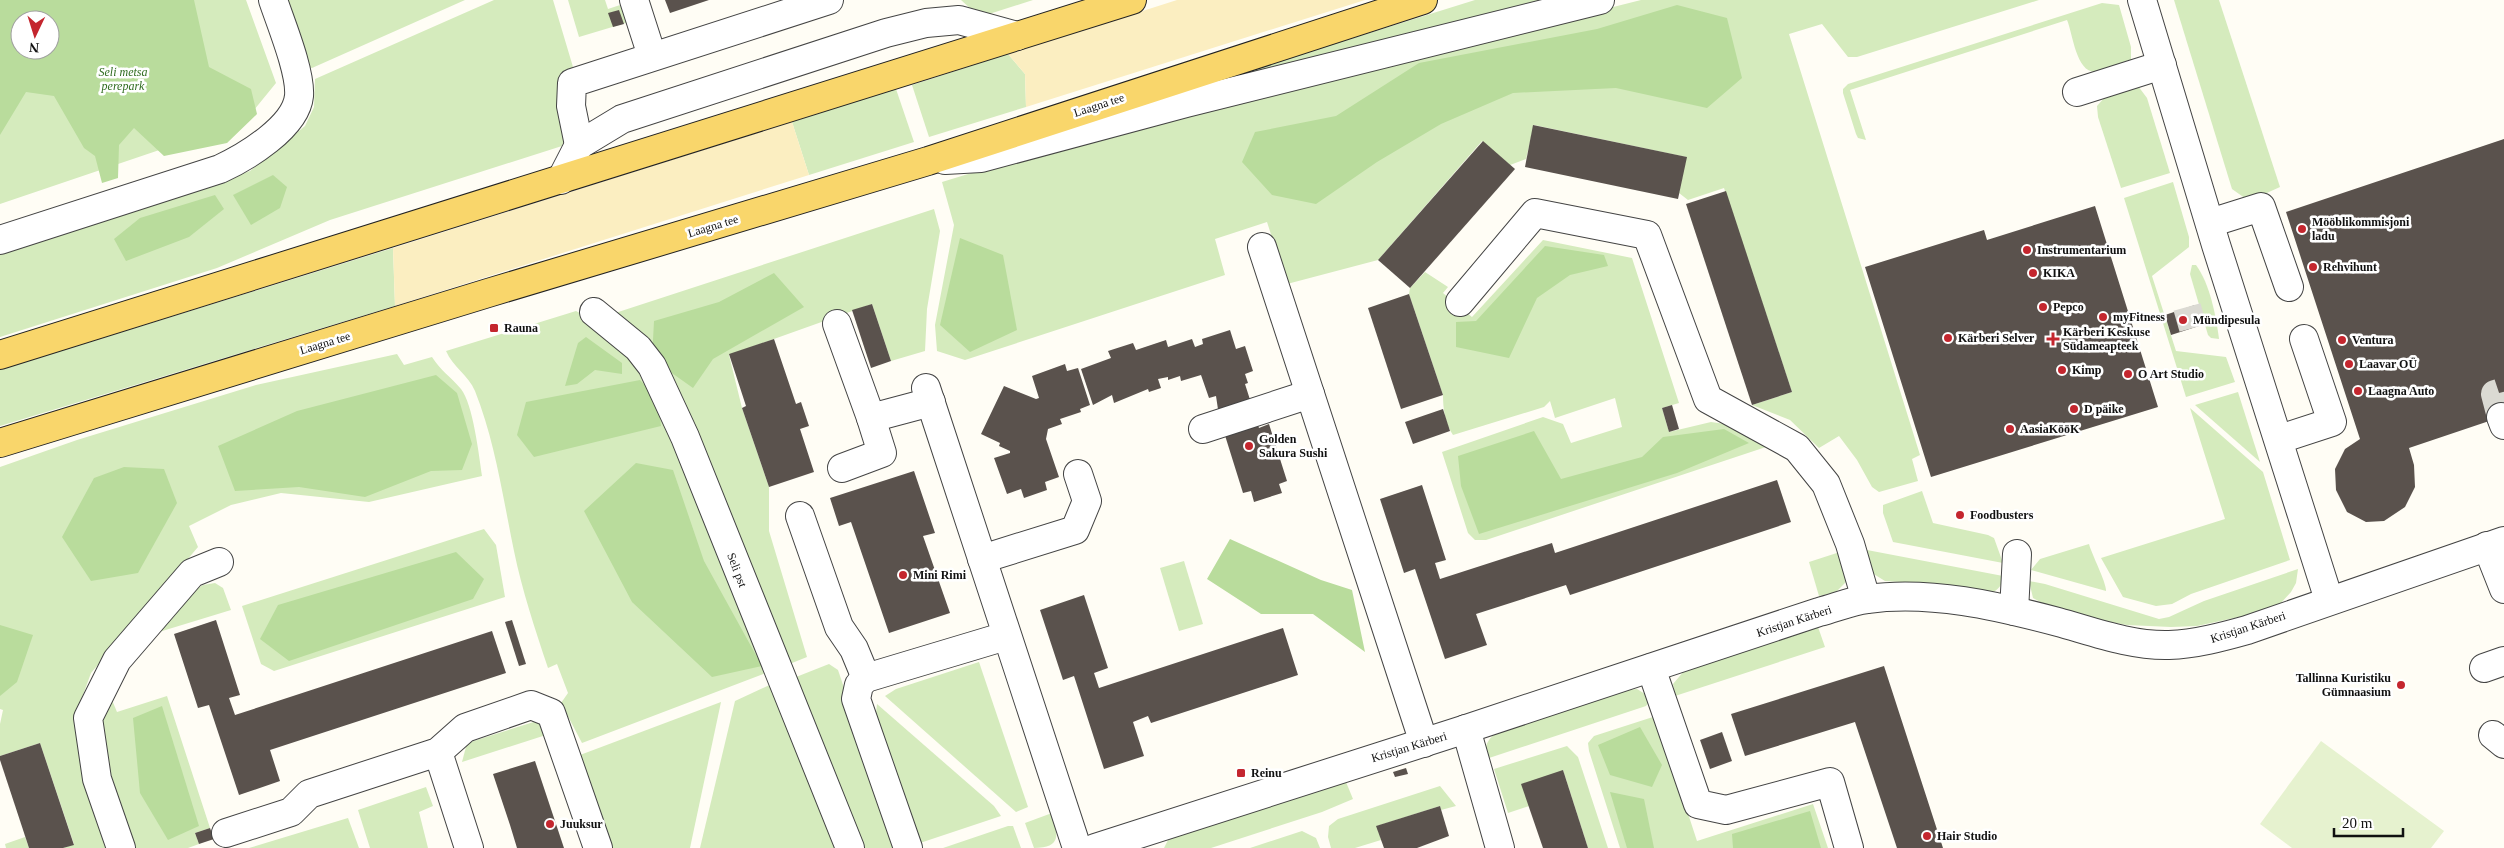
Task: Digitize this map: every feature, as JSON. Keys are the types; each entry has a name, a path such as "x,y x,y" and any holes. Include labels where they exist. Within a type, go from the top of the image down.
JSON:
{"main road":[{"path":"0,355 1132,0"},
{"name":"Laagna tee","path":"0,443 422,313 928,161 1423,0"}],"street":[{"path":"0,240 220,169 245,156 280,128 293,112 299,96 298,80 273,0"},
{"path":"634,0 652,56"},
{"path":"579,145 571,106 572,83 829,0"},
{"path":"928,161 981,158 1186,103 1600,0"},
{"path":"2142,0 2329,600"},
{"path":"561,180 579,145 622,119 886,33 926,23 953,10 1017,36"},
{"path":"2077,92 2162,65"},
{"path":"2210,223 2262,207 2289,286"},
{"path":"1460,302 1535,213 1647,235 1708,399 1797,448 1826,484 1850,544 1866,599"},
{"path":"1262,247 1424,742"},
{"name":"Seli pst","path":"594,312 638,348 652,366 685,437 850,848"},
{"path":"838,324 882,453 842,468"},
{"path":"2280,439 2332,422 2304,339"},
{"path":"1203,429 1310,394"},
{"path":"871,418 928,395 1077,848"},
{"path":"982,559 1075,530 1087,501 1078,474"},
{"path":"800,516 839,627 854,649 866,678"},
{"path":"2495,544 2504,589"},
{"name":"Kristjan Kärberi","path":"1095,848 1142,841 1424,742 1819,612 1866,599 1920,598 2014,611 2130,642 2168,645 2205,641 2247,630 2495,544"},
{"path":"2014,611 2017,554"},
{"path":"121,848 97,778 88,718 117,660 192,573 219,562"},
{"path":"908,848 856,699 860,685 866,678 1006,636"},
{"path":"1651,668 1698,804 1726,810 1830,782 1848,848"},
{"path":"226,833 291,812 309,794 438,752 465,728 531,706 551,713 598,848"},
{"path":"1466,729 1500,848"},
{"path":"438,752 469,848"}],"green space":[{"name":"Seli metsa perepark","path":"0,0 246,0 276,83 245,121 0,204"},
{"name":"Seli metsa perepark","path":"0,0 194,0 209,67 251,89 257,114 227,143 164,156 134,128 119,145 118,178 102,183 95,156 84,148 54,96 26,92 0,135"},
{"path":"286,0 465,0 312,68 308,67"},
{"path":"494,0 553,0 573,67 558,79 558,99 567,133 562,146 330,220 217,268 0,337 0,253 250,171 305,126 314,107 315,79"},
{"path":"568,0 605,0 608,9 623,4 629,22 579,37"},
{"path":"961,0 1033,0 986,15 972,10"},
{"path":"1475,0 1543,0 1248,73 1248,71"},
{"path":"1641,0 2039,0 1857,57 1848,57 1822,24 1789,34 1920,455 1912,459 1918,481 1879,492 1872,487 1857,460 1839,436 1819,448 1790,420 1752,405 1792,392 1724,188 1688,200 1679,193 1686,157 1534,125 1526,159 1510,165 1482,141 1378,260 1287,284 1267,222 1215,239 1225,275 965,360 937,351 935,325 954,225 942,182 1056,147"},
{"path":"2174,0 2219,0 2280,187 2249,201 2232,189"},
{"path":"2102,3 2119,5 2131,47 2131,61 2105,71 2089,71 2076,52 2067,20 1850,90 1866,140 1858,138 1843,93 1843,89 1848,84"},
{"path":"1677,5 1727,18 1742,78 1707,108 1616,88 1513,93 1441,124 1377,162 1316,204 1272,195 1242,162 1255,132 1336,116 1419,63 1597,29"},
{"path":"1008,54 1025,74 1026,107 929,137 912,85"},
{"path":"2138,86 2147,98 2170,173 2121,188 2098,117 2097,106 2105,97"},
{"path":"896,89 914,142 809,175 792,122"},
{"path":"273,175 287,187 280,208 251,225 233,195"},
{"path":"2173,182 2189,237 2189,247 2152,276 2176,351 2226,357 2235,382 2186,397 2124,198"},
{"path":"215,195 224,209 189,237 126,261 114,239 140,218"},
{"path":"934,209 940,231 927,309 925,351 891,361 872,304 729,355 742,408 769,487 769,531 807,657 787,665 680,405 606,316"},
{"path":"960,238 1003,255 1017,330 970,352 940,325"},
{"path":"1543,240 1632,258 1679,403 1662,408 1669,432 1711,422 1725,424 1775,444 1486,540 1475,540 1468,533 1442,452 1543,417 1563,424 1571,443 1622,427 1615,398 1555,418 1550,401 1544,407 1453,435 1445,416 1443,395 1409,294 1410,288 1425,272 1448,287 1443,293 1472,317"},
{"path":"1545,246 1604,255 1608,266 1570,275 1537,298 1509,358 1456,347 1456,322 1476,321"},
{"path":"393,248 395,306 0,426 0,370"},
{"path":"2192,265 2196,265 2209,291 2219,339 2211,338 2208,335 2190,274"},
{"path":"774,273 804,307 713,359 693,388 652,359 654,321 719,302"},
{"path":"576,311 597,322 636,350 766,673 582,743 561,703 568,693 557,664 548,668 529,610 517,566 502,490 482,410 472,385 452,362 446,351"},
{"path":"586,337 622,363 622,374 595,370 577,384 565,386 578,343"},
{"path":"397,354 404,365 432,357 438,366 461,389 472,418 482,476 369,502 281,493 231,505 189,526 198,547 91,673 80,703 79,729 112,848 63,848 74,844 40,743 0,756 0,724 3,710 0,709 0,467 77,440 256,385"},
{"path":"436,375 457,393 472,444 462,470 431,471 365,497 299,487 235,491 218,446 297,411"},
{"path":"640,380 658,399 661,426 534,457 517,435 526,402"},
{"path":"2238,392 2260,462 2195,405"},
{"path":"2190,408 2263,472 2290,560 2191,594 2172,604 2156,606 2123,597 2101,558 2225,519"},
{"path":"1724,429 1749,443 1677,473 1479,534 1461,486 1458,456 1534,431 1561,479 1642,457 1663,437"},
{"path":"636,463 673,470 704,561 762,666 712,677 632,602 584,511"},
{"path":"124,467 164,469 177,503 138,573 91,581 62,537 94,478"},
{"path":"1922,491 1933,523 1994,538 2003,563 1893,542 1883,513 1883,505"},
{"path":"484,529 496,545 505,597 274,671 261,664 242,606"},
{"path":"1230,539 1321,580 1352,590 1365,652 1313,614 1261,614 1207,579"},
{"path":"2089,544 2106,591 2031,570 2040,559"},
{"path":"1867,550 2003,576 2002,582 1999,588 1992,593 1931,584 1885,581 1872,573"},
{"path":"1843,551 1847,581 1836,592 1819,596 1809,562"},
{"path":"456,552 484,579 473,599 289,661 260,639 278,605"},
{"path":"1184,561 1203,624 1179,631 1160,568"},
{"path":"2298,569 2296,583 2280,604 2248,615 2197,626 2127,625 2100,620 2044,604 2033,598 2029,581 2045,584 2159,619 2169,617 2204,601"},
{"path":"215,583 223,588 231,610 159,632 195,590 203,585"},
{"path":"0,625 33,635 17,682 0,696"},
{"path":"1818,627 1825,647 1675,696 1673,684 1684,671"},
{"path":"979,662 1028,807 1016,812 885,696 896,689"},
{"path":"829,664 838,670 898,848 861,848 791,679"},
{"path":"774,683 841,848 700,848 735,701"},
{"path":"1637,689 1645,694 1650,701 1646,706 1486,759 1485,750 1487,743 1498,732 1628,690"},
{"path":"109,693 117,712 167,696 210,828 195,833 199,844 188,848 135,848 102,749 100,714"},
{"path":"721,702 690,848 612,848 580,755"},
{"path":"877,704 994,806 1001,816 917,844 875,722"},
{"path":"162,706 199,826 168,840 140,793 133,718"},
{"path":"1656,716 1697,841 1813,804 1828,848 1620,848 1588,743 1594,736"},
{"path":"540,720 546,735 462,762 467,743"},
{"path":"1640,727 1662,765 1652,787 1610,775 1598,745"},
{"path":"2321,741 2444,831 2431,848 2292,848 2260,824"},
{"path":"1567,746 1578,757 1608,848 1588,848 1563,770 1529,806 1508,813 1494,769"},
{"path":"1346,782 1353,799 1322,812 1211,848 1164,848 1168,840 1178,836"},
{"path":"1440,786 1456,806 1441,810 1440,806 1377,826 1381,840 1355,848 1331,848 1328,837 1329,826 1338,819"},
{"path":"426,787 433,806 419,812 428,848 370,848 358,810"},
{"path":"1610,792 1644,799 1654,848 1627,848"},
{"path":"1810,811 1821,848 1733,848 1732,834"},
{"path":"1052,813 1056,827 1054,842 1043,847 1034,848 1025,823"},
{"path":"348,818 359,848 249,848"},
{"path":"1013,826 1021,848 943,848"},
{"path":"1302,831 1316,838 1320,848 1250,848"},
{"path":"25,837 29,848 6,848 5,844"}],"sand":[{"path":"1177,0 1365,0 1026,107 1025,74 1008,54"},
{"path":"792,122 809,175 395,306 393,248"}],"building":[{"path":"665,0 709,0 670,13"},
{"path":"619,10 624,24 613,27 608,13"},
{"path":"1533,125 1687,157 1678,199 1525,167"},
{"path":"2504,139 2504,416 2409,448 2414,465 2415,487 2405,507 2384,521 2366,522 2347,512 2336,490 2335,469 2345,449 2360,439 2286,212"},
{"path":"1483,141 1515,169 1410,288 1378,260"},
{"path":"1726,191 1792,392 1752,405 1686,204"},
{"path":"2095,206 2158,407 1931,477 1865,267 1984,230 1987,240"},
{"path":"1409,294 1443,395 1401,409 1368,308"},
{"path":"872,304 891,361 871,368 852,310"},
{"name":"Mündipesula","path":"2195,305 2202,325 2171,335 2165,315"},
{"path":"1230,330 1236,349 1245,346 1253,371 1245,374 1248,383 1245,384 1252,406 1219,416 1216,396 1209,398 1201,375 1181,381 1180,376 1168,380 1168,377 1158,379 1161,388 1149,392 1148,389 1114,403 1112,395 1093,405 1081,369 1111,358 1108,351 1133,343 1136,350 1166,340 1168,347 1192,339 1195,347 1203,344 1202,339"},
{"path":"774,339 796,404 801,402 809,426 800,429 814,472 769,487 742,408 746,406 729,354"},
{"path":"1065,364 1067,371 1078,368 1090,405 1080,409 1081,412 1060,419 1062,424 1048,429 1046,439 1059,477 1045,482 1047,490 1024,498 1021,489 1007,494 994,458 1010,453 1010,451 999,446 1000,443 981,434 1004,386 1036,399 1039,398 1032,376"},
{"path":"1672,405 1679,429 1669,432 1662,408"},
{"path":"1443,409 1450,431 1413,444 1405,422"},
{"path":"1256,419 1259,428 1269,424 1287,481 1279,484 1282,493 1254,502 1251,491 1243,493 1223,429"},
{"name":"Mini Rimi","path":"914,471 935,533 923,536 950,613 889,633 851,522 839,526 830,498"},
{"path":"1777,480 1791,522 1570,595 1566,585 1476,614 1487,645 1445,659 1415,569 1404,573 1380,499 1422,485 1446,560 1435,563 1440,579 1552,543 1555,553"},
{"path":"1084,595 1108,668 1094,673 1099,688 1283,628 1298,675 1151,723 1148,716 1133,722 1144,756 1104,769 1074,676 1063,680 1040,610"},
{"path":"216,620 240,695 229,698 235,715 492,631 506,673 270,750 280,781 239,795 209,705 198,708 174,634"},
{"path":"512,620 526,664 519,666 505,622"},
{"path":"1884,666 1943,848 1897,848 1855,722 1745,756 1731,714"},
{"path":"1722,732 1732,761 1710,769 1700,740"},
{"path":"40,743 74,845 63,848 29,848 0,756"},
{"path":"535,761 564,848 517,848 493,774"},
{"path":"1406,768 1408,774 1395,777 1393,772"},
{"path":"1563,770 1588,848 1543,848 1521,784"},
{"path":"1440,806 1449,836 1417,848 1384,848 1376,826"},
{"path":"210,828 214,839 199,844 195,833"}],"tunnel":[{"path":"2187,307 2193,328"},
{"path":"2501,417 2495,394 2504,391"}],"place":[{"name":"Mööblikommisjoni ladu","path":"2302,229"},
{"name":"Instrumentarium","path":"2027,250"},
{"name":"Rehvihunt","path":"2313,267"},
{"name":"KIKA","path":"2033,273"},
{"name":"Pepco","path":"2043,307"},
{"name":"myFitness","path":"2103,317"},
{"name":"Mündipesula","path":"2183,320"},
{"name":"Rauna","path":"494,328"},
{"name":"Kärberi Selver","path":"1948,338"},
{"name":"Kärberi Keskuse Südameapteek","path":"2053,339"},
{"name":"Ventura","path":"2342,340"},
{"name":"Laavar OÜ","path":"2349,364"},
{"name":"Kimp","path":"2062,370"},
{"name":"O Art Studio","path":"2128,374"},
{"name":"Laagna Auto","path":"2358,391"},
{"name":"D päike","path":"2074,409"},
{"name":"AasiaKööK","path":"2010,429"},
{"name":"Golden Sakura Sushi","path":"1249,446"},
{"name":"Foodbusters","path":"1960,515"},
{"name":"Mini Rimi","path":"903,575"},
{"name":"Tallinna Kuristiku Gümnaasium","path":"2401,685"},
{"name":"Reinu","path":"1241,773"},
{"name":"Juuksur","path":"550,824"},
{"name":"Hair Studio","path":"1927,836"}]}
